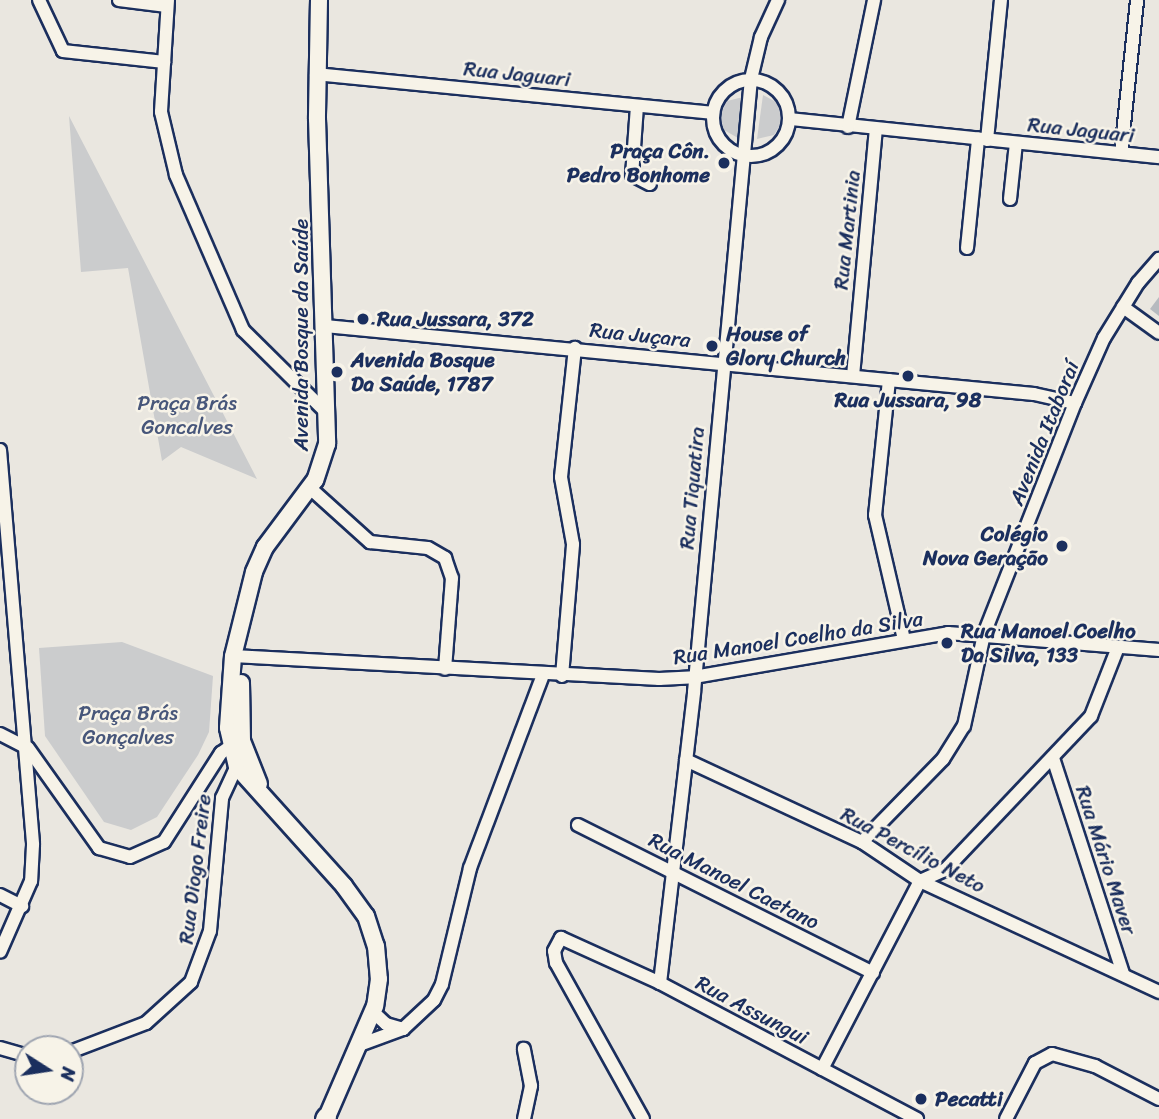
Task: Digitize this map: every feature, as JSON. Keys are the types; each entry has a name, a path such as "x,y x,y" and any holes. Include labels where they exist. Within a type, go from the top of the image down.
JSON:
{"street":[{"path":"38,0 63,51 164,62"},
{"path":"119,0 168,3 161,112 166,145 243,330 326,412"},
{"name":"Avenida Bosque da Saúde","path":"321,0 320,179 326,326 327,444 310,488 265,547 254,572 237,653 237,768 344,886 366,916 376,946 380,979 372,1011 329,1114"},
{"name":"Rua Tiquatira","path":"660,983 686,760 751,79 761,37 778,0"},
{"path":"848,127 874,0"},
{"path":"967,248 1000,0"},
{"path":"1121,153 1137,0"},
{"name":"Rua Jaguari","path":"320,74 713,113"},
{"path":"751,79 780,91 790,119 785,137 774,149 743,156 721,142 713,113 726,89 751,79"},
{"path":"637,106 632,175 650,184"},
{"name":"Rua Jaguari","path":"790,119 876,130 1159,157"},
{"name":"Rua Martinia","path":"853,376 876,130"},
{"path":"1010,199 1016,143"},
{"name":"Avenida Itaboraí","path":"862,842 955,743 964,726 984,634 1075,403 1123,307 1159,259"},
{"path":"1123,307 1159,333"},
{"name":"Rua Juçara","path":"326,326 1034,394 1075,403"},
{"path":"562,676 573,544 561,477 575,348"},
{"path":"889,380 875,515 904,640"},
{"path":"0,450 5,583 28,748 33,863 22,906 0,951"},
{"path":"310,488 370,542 428,548 445,558 452,578 445,669"},
{"name":"Rua Manoel Coelho da Silva","path":"237,653 562,676 694,677 904,640 984,634 1159,650"},
{"path":"822,1069 920,881 945,870 1053,758 1098,704 1118,647"},
{"path":"359,1045 403,1029 434,1000 442,984 470,868 543,675"},
{"path":"0,734 28,748 94,841 117,856 144,853 163,842 238,744"},
{"name":"Avenida Bosque da Saúde","path":"238,744 267,800"},
{"name":"Rua Mário Maver","path":"1053,758 1122,974"},
{"name":"Rua Percílio Neto","path":"686,760 862,842 920,881 1159,992"},
{"name":"Rua Diogo Freire","path":"84,1047 146,1023 191,982 210,931 220,809 224,790 237,768"},
{"path":"199,792 211,794 220,809"},
{"name":"Rua Manoel Caetano","path":"578,825 873,973"},
{"path":"0,895 22,906"},
{"name":"Rua Assungui","path":"643,1119 556,963 557,943 568,938 660,983 917,1119"},
{"path":"372,1011 386,1024 403,1029"},
{"path":"524,1049 531,1086 524,1119"},
{"path":"1006,1119 1035,1063 1052,1054 1095,1066 1159,1099"}],"green space":[{"path":"763,95 778,103 783,120 774,135 757,139"},
{"path":"743,97 738,138 724,130 720,115 727,101"},
{"name":"Praça Brás Goncalves","path":"69,116 257,479 181,447 162,461 128,268 81,272"},
{"name":"Praça Brás Gonçalves","path":"122,642 213,676 209,732 198,755 157,817 131,830 104,822 45,736 39,648"}],"building":[{"path":"1159,297 1159,316 1150,309"}],"place":[{"name":"Praça Côn. Pedro Bonhome","path":"724,163"},
{"name":"Rua Jussara, 372","path":"363,319"},
{"name":"House of Glory Church","path":"712,346"},
{"name":"Avenida Bosque Da Saúde, 1787","path":"337,372"},
{"name":"Rua Jussara, 98","path":"908,376"},
{"name":"Colégio Nova Geração","path":"1062,546"},
{"name":"Rua Manoel Coelho Da Silva, 133","path":"947,643"},
{"name":"Pecatti","path":"921,1099"}]}
